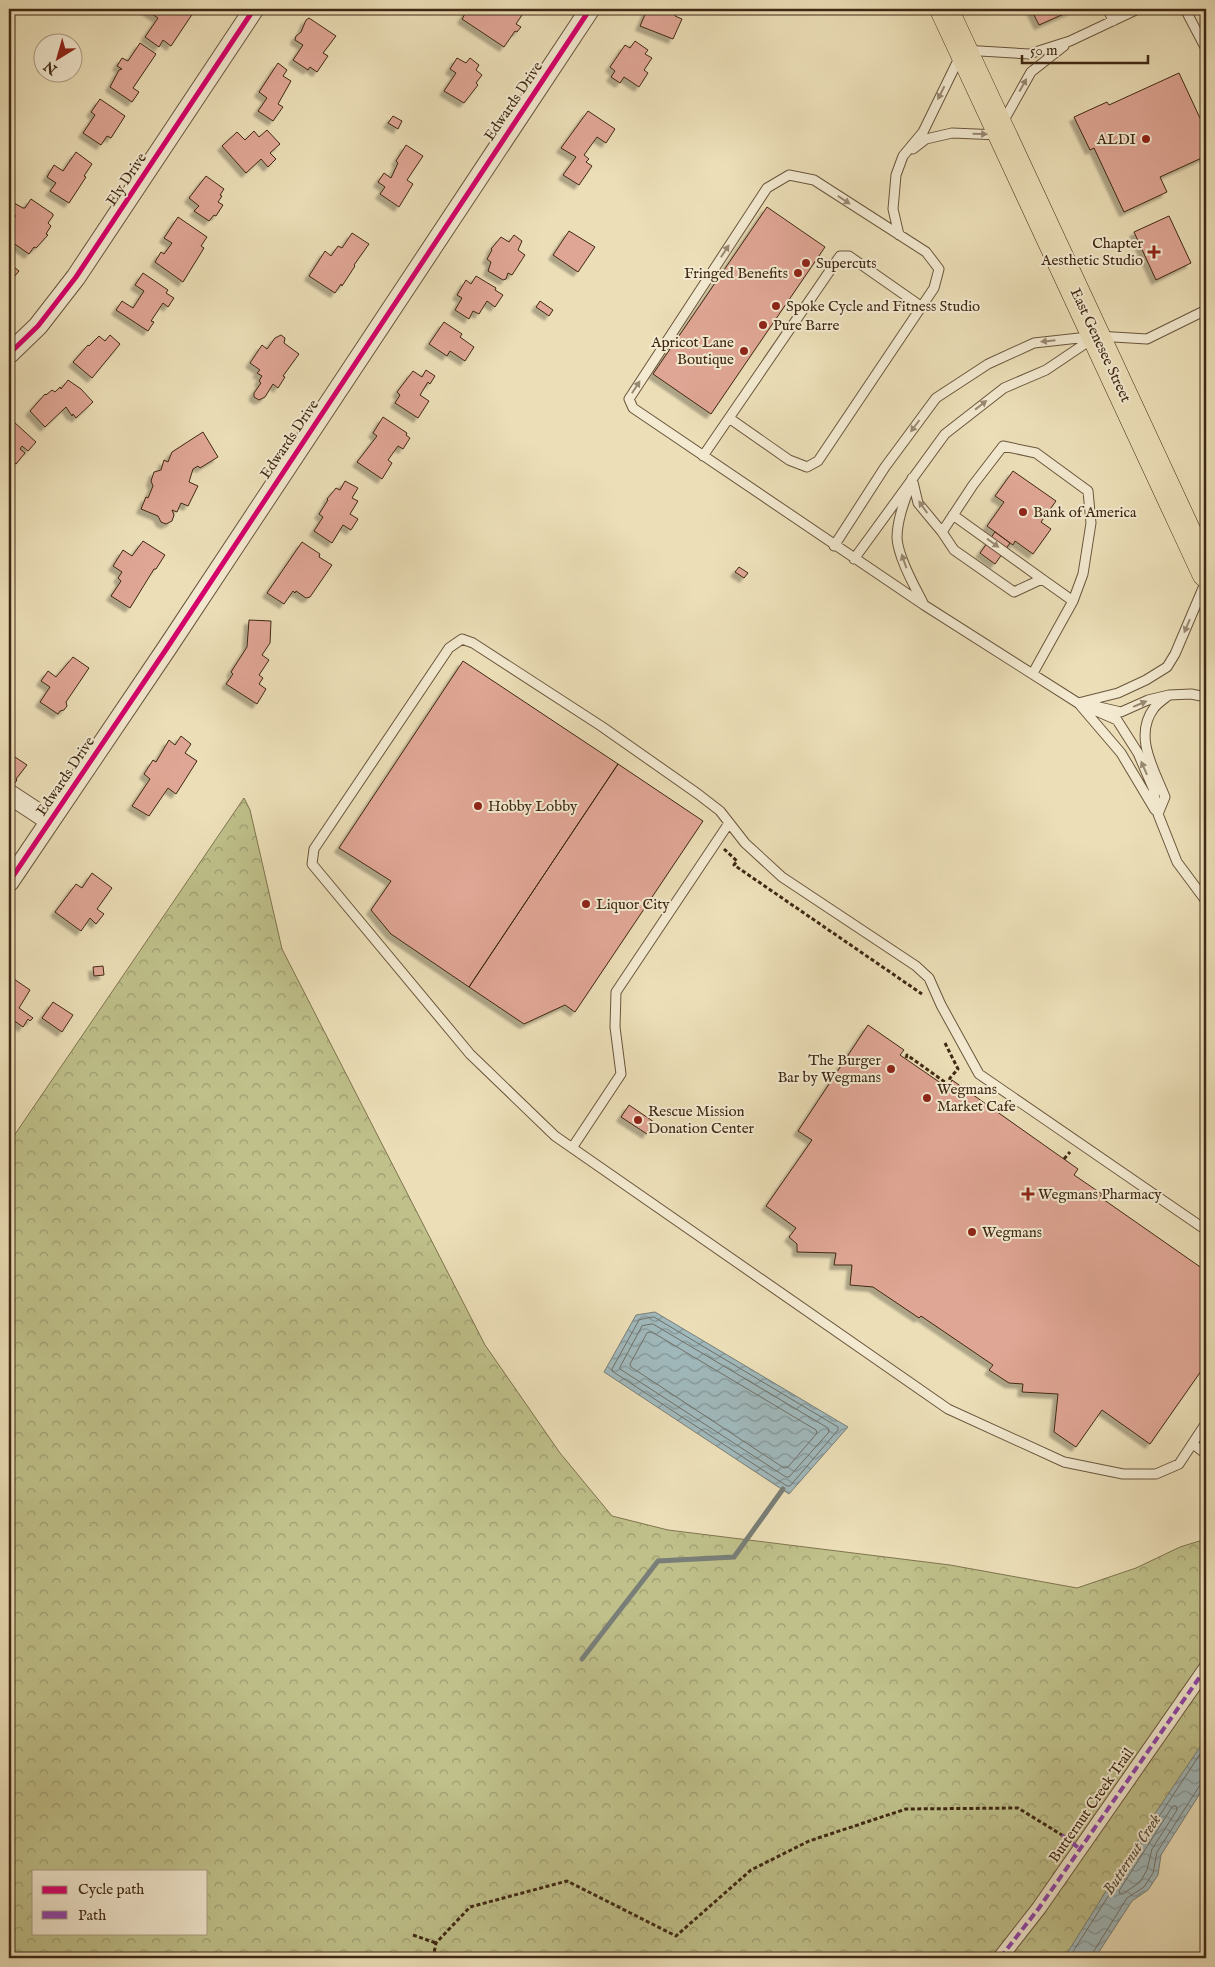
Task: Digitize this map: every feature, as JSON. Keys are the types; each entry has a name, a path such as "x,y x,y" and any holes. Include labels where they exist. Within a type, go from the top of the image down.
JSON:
{"highway":[{"name":"East Genesee Street","path":"944,9 1206,573"}],"street":[{"name":"Ely Drive","path":"9,354 38,326 76,277 254,9"},
{"name":"Edwards Drive","path":"9,882 167,648 590,9"},
{"path":"9,794 50,821"},
{"name":"Butternut Creek Trail","path":"1000,1958 1039,1908 1206,1668"}],"lane":[{"path":"1108,9 1113,21"},
{"path":"899,236 892,209 896,175 903,156 923,132 963,50 1029,54 1070,41 1138,9"},
{"path":"1185,9 1206,49"},
{"path":"903,156 926,139 952,133 1001,131 1031,72 1070,41"},
{"path":"729,418 789,460 807,466 818,461 934,288 939,269 926,252 814,180 789,175 767,188 629,399 633,408 834,546 1078,703 1117,720 1138,752 1153,788 1158,814"},
{"path":"703,456 840,256 849,256 922,307"},
{"path":"834,546 885,467 936,398 988,364 1034,343 1097,336 1146,339 1206,310"},
{"path":"854,559 945,434 1004,388 1046,370 1097,336"},
{"path":"942,532 973,485 1003,446 1036,453 1088,491 1091,523 1083,574 1073,601 1033,673"},
{"path":"912,478 918,503 954,550 1014,592 1042,579"},
{"path":"912,478 902,508 897,539 911,579 924,605"},
{"path":"953,515 1073,601"},
{"path":"1078,703 1118,693 1146,680 1167,667 1175,654 1206,581"},
{"path":"1206,1230 979,1074 941,1005 929,978 916,966 782,877 745,843 720,811 698,794 601,726 473,643 462,639 449,648 314,849 312,864 470,1054 555,1136 948,1409 1064,1462 1123,1474 1156,1474 1179,1464 1206,1424"},
{"path":"1078,703 1121,712 1148,700 1169,695 1191,694 1206,697"},
{"path":"1158,814 1164,797 1144,744 1145,725 1154,708 1169,695"},
{"path":"1078,703 1121,753 1158,814 1177,862 1206,901"},
{"path":"572,1148 621,1074 615,1027 616,992 729,823"},
{"path":"1193,1444 1206,1454"}],"path":[{"path":"716,842 737,861 734,865 923,995"},
{"path":"906,1058 907,1055 949,1085 950,1078 958,1069 942,1036"},
{"path":"433,1958 436,1943 470,1907 566,1881 676,1936 751,1870 809,1841 906,1809 1018,1808 1062,1835"},
{"path":"414,1935 436,1943"}],"green space":[{"path":"244,798 250,810 282,949 485,1345 560,1453 612,1516 668,1530 950,1565 1077,1588 1136,1568 1180,1547 1206,1539 1206,1764 1079,1958 9,1958 9,1143"}],"water":[{"path":"655,1312 848,1427 789,1494 604,1372 636,1315"},
{"name":"Butternut Creek","path":"1206,1738 1206,1784 1161,1855 1158,1875 1148,1890 1132,1901 1095,1958 1064,1958 1152,1818"}],"building":[{"path":"145,9 195,10 171,46 163,40 159,47 145,37 158,18"},
{"path":"468,9 526,9 516,24 521,27 517,32 515,31 504,47 462,19"},
{"path":"653,9 678,9 675,16 682,19 673,39 640,26 647,10 652,12"},
{"path":"1031,9 1075,9 1039,25"},
{"path":"309,18 336,36 323,53 328,56 317,72 310,67 308,70 293,60 303,45 295,40 296,36 301,32 306,20"},
{"path":"635,41 648,50 645,54 652,58 644,70 648,73 639,87 624,77 620,83 611,77 615,71 610,67 625,45 630,48"},
{"path":"140,43 156,54 133,88 139,92 132,102 110,87 119,70 122,69 117,66 122,58 128,61"},
{"path":"457,58 466,63 470,58 479,65 476,70 482,75 476,83 478,85 464,103 444,91 456,73 450,69"},
{"path":"278,63 287,70 283,76 291,81 278,104 283,107 273,121 258,111 267,98 259,92"},
{"name":"ALDI","path":"1179,73 1206,131 1206,156 1160,177 1167,192 1124,212 1094,148 1090,150 1074,117 1107,102 1109,105"},
{"path":"100,99 125,116 111,138 107,136 101,145 83,133 95,115 91,112"},
{"path":"588,111 615,129 606,143 597,137 584,155 589,159 586,162 592,166 579,185 563,175 576,157 561,148"},
{"path":"393,116 402,121 398,129 388,123"},
{"path":"267,130 280,144 270,153 276,159 268,167 261,159 246,173 222,146 237,132 245,140 254,131 259,137"},
{"path":"406,145 423,156 407,180 413,184 399,207 380,194 385,187 378,182 384,173 391,178 398,163 396,161"},
{"path":"76,152 92,164 69,203 50,191 56,183 47,177 54,165 63,171"},
{"path":"206,176 224,189 218,202 223,205 216,216 214,215 209,221 194,211 199,206 189,198"},
{"path":"31,199 53,214 53,216 48,223 51,226 46,234 48,235 29,254 9,240 9,236 13,231 13,226 10,224 15,215 9,210 14,203 25,208"},
{"path":"767,207 825,247 711,414 653,374"},
{"path":"1169,216 1191,263 1156,280 1134,232"},
{"path":"178,217 207,237 201,246 204,248 183,282 155,262 161,252 164,254 172,243 164,238"},
{"path":"569,231 595,247 578,272 553,255"},
{"path":"352,233 369,244 342,286 341,284 335,293 309,276 325,251 331,256 338,246 342,248"},
{"path":"514,235 522,241 518,250 525,255 512,275 508,273 506,279 503,280 488,271 491,262 487,259 491,249 501,237 509,242"},
{"path":"9,263 19,271 9,283"},
{"path":"143,273 168,290 166,293 174,298 168,307 163,303 151,321 154,322 148,331 116,310 122,301 133,308 144,291 135,285"},
{"path":"476,276 496,288 495,290 503,295 495,307 487,301 479,314 473,311 469,319 455,310 462,298 457,295 466,280 471,284"},
{"path":"540,301 553,310 549,316 536,307"},
{"path":"444,322 462,334 460,337 474,347 465,361 450,351 447,356 429,344"},
{"path":"110,335 120,344 92,378 73,362 99,336 105,341"},
{"path":"281,335 285,338 284,343 299,354 283,376 285,377 278,388 273,384 265,397 259,400 254,397 254,393 261,383 259,381 262,376 257,373 260,370 250,363 262,345 267,349 275,338"},
{"path":"426,370 435,376 430,384 428,382 420,395 429,401 418,418 395,403 400,395 397,392 413,371 422,377"},
{"path":"68,380 81,389 93,402 76,418 73,414 72,416 66,407 45,427 30,411 45,394 52,390 55,392 60,387 61,389"},
{"path":"383,417 407,433 406,435 410,438 403,449 398,446 388,460 392,463 382,479 357,462 377,436 373,433"},
{"path":"14,422 36,442 28,451 22,446 20,449 25,453 16,464 10,459 9,461 9,428"},
{"path":"203,432 218,457 200,468 198,466 193,469 189,482 198,486 188,506 181,503 177,512 172,510 174,515 172,521 166,524 161,522 158,516 141,509 153,486 151,481 154,472 161,470 164,460 168,462 172,452"},
{"name":"Bank of America","path":"1013,471 1056,501 1041,522 1051,529 1033,554 1015,541 1013,545 987,526 1004,502 995,496"},
{"path":"345,481 358,488 352,498 358,501 350,514 358,519 351,530 343,525 332,543 314,531 323,517 319,514 327,499 336,488 340,490"},
{"path":"995,532 1010,543 995,564 980,553"},
{"path":"143,541 165,555 130,608 111,596 121,581 118,578 122,572 113,566 123,550 132,556"},
{"path":"302,542 320,554 319,557 332,565 310,597 306,598 293,591 284,604 267,593"},
{"path":"739,567 748,573 744,578 735,572"},
{"path":"249,620 271,621 270,643 262,655 269,660 259,675 263,678 259,684 266,689 257,704 226,684 233,674 231,672 247,647"},
{"path":"73,657 89,668 66,702 67,706 58,714 40,702 50,687 41,681 48,671 56,677"},
{"name":"Hobby Lobby","path":"463,661 618,764 469,987 391,934 371,910 391,881 339,848"},
{"path":"181,736 191,744 185,753 197,761 176,794 168,788 149,816 132,806 150,779 144,774 153,760 156,762 169,740 175,745"},
{"path":"9,753 27,765 10,790"},
{"name":"Liquor City","path":"618,764 703,821 575,1012 565,1005 524,1024 469,987"},
{"path":"92,873 112,888 97,909 104,914 96,924 90,918 81,931 55,912 76,884 82,888"},
{"path":"103,966 104,975 94,976 93,967"},
{"path":"14,979 30,990 19,1008 33,1018 30,1021 28,1019 23,1027 9,1017 13,1009 9,1006 9,985"},
{"path":"53,1002 73,1015 62,1032 42,1018"},
{"name":"Wegmans","path":"868,1025 904,1050 900,1055 948,1088 952,1080 1078,1169 1074,1175 1102,1194 1100,1197 1206,1271 1206,1364 1150,1444 1102,1410 1076,1447 1054,1432 1058,1394 1022,1392 1023,1384 1009,1383 989,1370 993,1365 921,1316 919,1318 873,1287 850,1285 852,1265 834,1265 836,1253 797,1252 797,1244 789,1237 796,1228 766,1206 812,1140 798,1131"},
{"name":"Rescue Mission Donation Center","path":"629,1105 654,1122 647,1134 621,1117"}],"waterway":[{"path":"582,1659 658,1561 734,1557 783,1489"}],"marked path":[{"path":"1000,1958 1039,1908 1206,1668"},
{"path":"1062,1835 1080,1849"}],"cycle path":[{"path":"9,354 38,326 76,277 254,9"},
{"path":"9,882 167,648 590,9"}],"place":[{"name":"ALDI","path":"1146,139"},
{"name":"Chapter Aesthetic Studio","path":"1154,252"},
{"name":"Supercuts","path":"806,263"},
{"name":"Fringed Benefits","path":"798,273"},
{"name":"Spoke Cycle and Fitness Studio","path":"776,306"},
{"name":"Pure Barre","path":"763,325"},
{"name":"Apricot Lane Boutique","path":"744,351"},
{"name":"Bank of America","path":"1023,512"},
{"name":"Hobby Lobby","path":"478,806"},
{"name":"Liquor City","path":"586,904"},
{"name":"The Burger Bar by Wegmans","path":"891,1069"},
{"name":"Wegmans Market Cafe","path":"927,1098"},
{"name":"Rescue Mission Donation Center","path":"638,1120"},
{"name":"Wegmans Pharmacy","path":"1028,1194"},
{"name":"Wegmans","path":"972,1232"}]}
